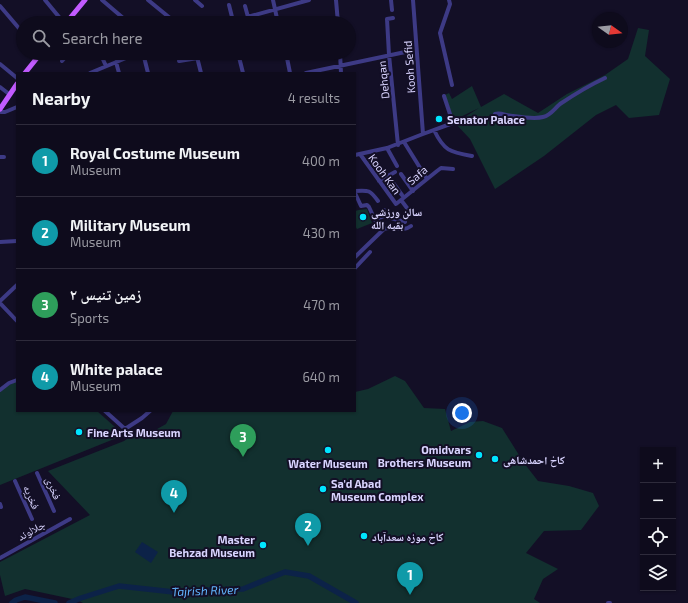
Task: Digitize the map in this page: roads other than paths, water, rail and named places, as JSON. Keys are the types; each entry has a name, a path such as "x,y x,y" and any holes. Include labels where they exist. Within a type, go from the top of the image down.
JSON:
{"main road":[{"path":"71,16 85,0"},
{"path":"75,16 88,0"},
{"path":"26,72 36,60"},
{"path":"30,72 37,60"},
{"path":"0,111 9,94 16,85"},
{"path":"0,111 16,90"}],"street":[{"path":"45,0 59,16"},
{"path":"102,0 121,16"},
{"path":"148,0 168,16"},
{"path":"195,0 202,6"},
{"path":"273,0 276,16"},
{"path":"252,16 309,0"},
{"path":"336,0 337,16"},
{"path":"391,0 392,10"},
{"name":"Kooh Sefid","path":"412,0 423,134"},
{"path":"449,0 450,4 440,33 452,86"},
{"path":"229,5 230,16"},
{"path":"0,6 16,25"},
{"path":"246,6 248,16"},
{"name":"Dehqan","path":"393,18 387,19 398,145"},
{"path":"311,72 410,51"},
{"path":"103,60 106,66"},
{"path":"92,72 119,60"},
{"path":"145,60 148,72"},
{"path":"198,60 201,72"},
{"path":"240,60 243,72"},
{"path":"287,60 290,72"},
{"path":"341,60 342,72"},
{"path":"116,62 118,72"},
{"path":"0,64 16,77"},
{"path":"512,116 528,118 542,117 551,113 584,88 605,78"},
{"path":"0,87 9,94"},
{"path":"357,155 398,145 453,123 444,96"},
{"path":"0,111 5,112 16,106"},
{"path":"434,130 443,146 449,150 472,156"},
{"path":"404,142 427,179"},
{"path":"387,148 398,166"},
{"name":"Kooh Kan","path":"357,155 396,204"},
{"name":"Safa","path":"396,204 441,168 453,169"},
{"path":"379,181 395,172"},
{"path":"402,174 413,191"},
{"path":"388,176 402,195"},
{"path":"356,192 369,191 378,201"},
{"path":"356,194 361,206 369,206 375,220 382,219 405,222"},
{"path":"401,200 407,208"},
{"path":"382,219 384,210"},
{"path":"356,255 386,227 404,229 411,226"},
{"path":"0,242 16,241"},
{"path":"356,267 370,252"},
{"path":"16,286 0,302 16,321"},
{"path":"13,317 16,314"},
{"path":"0,390 9,383 16,380"},
{"path":"106,412 125,429 126,437"},
{"path":"125,429 149,412"},
{"name":"فخری","path":"37,473 54,511"},
{"name":"فخریه","path":"15,481 32,519"},
{"name":"جلالوند","path":"0,558 70,519"}],"water":[{"path":"142,542 158,552 151,563 135,552"}],"waterway":[{"name":"Tajrish River","path":"69,603 119,586 174,592 243,589 285,572 309,576 356,603"},
{"name":"Tajrish River","path":"12,603 25,597 55,603"}],"place":[{"name":"Senator Palace","path":"439,119"},
{"name":"سالن ورزشی بقیه الله","path":"363,217"},
{"name":"Fine Arts Museum","path":"79,432"},
{"name":"Water Museum","path":"328,450"},
{"name":"Omidvars Brothers Museum","path":"479,455"},
{"name":"زمین تنیس ۲","path":"243,457"},
{"name":"کاخ احمدشاهی","path":"495,459"},
{"name":"Sa'd Abad Museum Complex","path":"323,489"},
{"name":"White palace","path":"174,513"},
{"name":"کاخ موزه سعدآباد","path":"364,536"},
{"name":"Master Behzad Museum","path":"263,545"},
{"name":"Military Museum","path":"308,546"},
{"name":"Royal Costume Museum","path":"410,595"}]}
